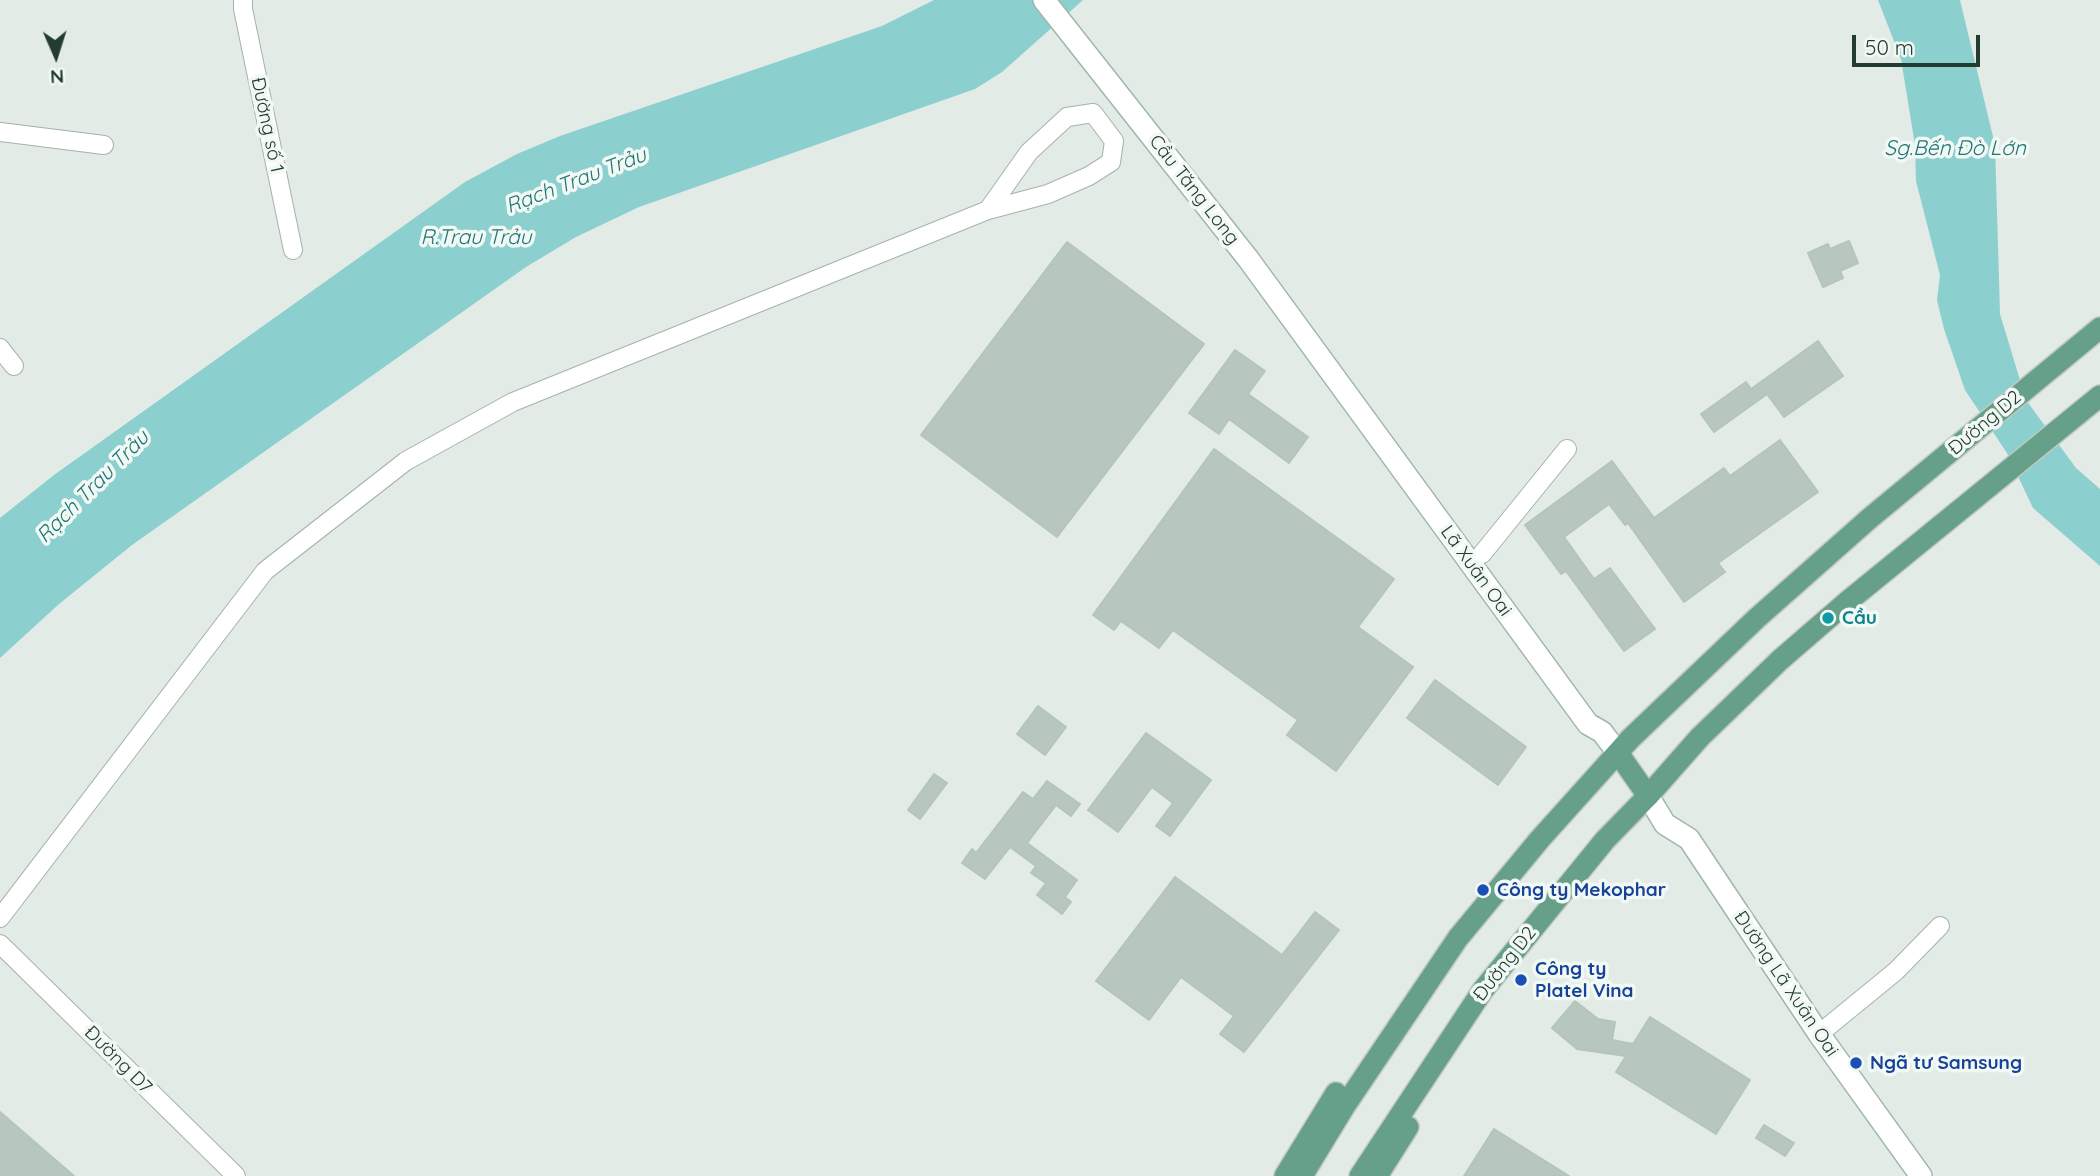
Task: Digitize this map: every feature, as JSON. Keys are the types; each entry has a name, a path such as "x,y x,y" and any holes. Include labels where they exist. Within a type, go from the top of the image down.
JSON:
{"main road":[{"name":"Cầu Tăng Long","path":"1044,0 1210,209 1338,384"},
{"name":"Đường D2","path":"1302,1176 1344,1107 1458,938 1540,839 1647,722 1757,618 1870,518 2100,328"},
{"name":"Lã Xuân Oai","path":"1338,384 1588,724 1602,732 1618,753"},
{"name":"Đường D2","path":"1360,1176 1483,990 1605,840 1680,758 1780,660 2100,396"},
{"path":"1618,753 1648,796"},
{"name":"Đường Lã Xuân Oai","path":"1648,796 1665,824 1689,839 1819,1034 1921,1176"},
{"name":"Đường D2","path":"1285,1176 1320,1117 1415,977 1422,971 1438,967"},
{"name":"Đường D2","path":"1377,1176 1416,1113 1421,1099 1422,1083"}],"street":[{"name":"Đường số 1","path":"243,0 293,250"},
{"path":"0,918 265,571 406,461 513,401 988,210 1048,194 1089,176 1111,162 1114,141 1093,113 1067,117 1030,152 988,210"},
{"path":"0,132 104,145"},
{"path":"0,348 14,366"},
{"path":"1482,554 1567,449"},
{"path":"1819,1034 1896,971 1940,926"},
{"name":"Đường D7","path":"0,944 236,1176"}],"water":[{"name":"R.Trau Trảu","path":"934,0 1083,0 1002,72 975,89 639,207 576,237 526,267 132,545 59,604 0,658 0,518 54,475 465,182 517,154 560,136 882,26"},
{"name":"Sg.Bến Đò Lớn","path":"1878,0 1960,0 1995,145 2000,314 2026,400 2076,468 2100,489 2100,566 2033,508 2007,453 1965,390 1937,300 1940,275 1916,181 1915,145 1901,59"}],"building":[{"path":"1849,241 1858,263 1840,271 1843,278 1823,287 1808,253 1828,244 1830,249"},
{"path":"1067,242 1204,344 1057,537 921,435"},
{"path":"1818,341 1843,376 1784,417 1767,394 1714,432 1701,414 1746,382 1751,389"},
{"path":"1235,350 1265,371 1248,394 1308,437 1289,463 1229,419 1219,434 1189,413"},
{"path":"1780,440 1818,492 1718,563 1725,572 1684,602 1628,523 1625,525 1609,504 1564,537 1594,579 1610,568 1655,629 1624,651 1566,571 1561,574 1525,525 1612,461 1654,518 1724,468 1730,476"},
{"path":"1214,449 1394,579 1358,627 1413,667 1336,771 1287,735 1298,720 1173,630 1159,648 1121,621 1114,630 1093,615"},
{"path":"1435,680 1526,747 1498,785 1407,718"},
{"path":"1038,706 1066,727 1045,755 1017,734"},
{"path":"1146,733 1211,780 1170,836 1156,826 1173,803 1152,787 1118,832 1088,810"},
{"path":"934,774 947,783 920,819 908,810"},
{"path":"1047,781 1080,804 1071,816 1056,805 1027,843 1077,880 1065,897 1071,902 1062,914 1037,895 1046,883 1031,873 1036,866 1010,847 985,879 962,863 972,849 976,853 1023,792 1033,799"},
{"path":"1175,877 1282,955 1315,912 1339,930 1244,1052 1220,1034 1234,1016 1181,977 1149,1020 1096,981"},
{"path":"1575,1001 1598,1019 1615,1022 1612,1040 1633,1044 1650,1017 1750,1080 1716,1134 1616,1072 1626,1056 1577,1049 1552,1028"},
{"path":"0,1112 74,1176 0,1176"},
{"path":"1764,1125 1794,1143 1785,1156 1756,1138"},
{"path":"1494,1129 1569,1176 1464,1176"}],"place":[{"name":"Cầu","path":"1828,618"},
{"name":"Công ty Mekophar","path":"1483,890"},
{"name":"Công ty Platel Vina","path":"1521,980"},
{"name":"Ngã tư Samsung","path":"1856,1063"}],"water label":[{"name":"Rạch Trau Trảu","path":"576,181"},
{"name":"Rạch Trau Trảu","path":"93,487"}]}
